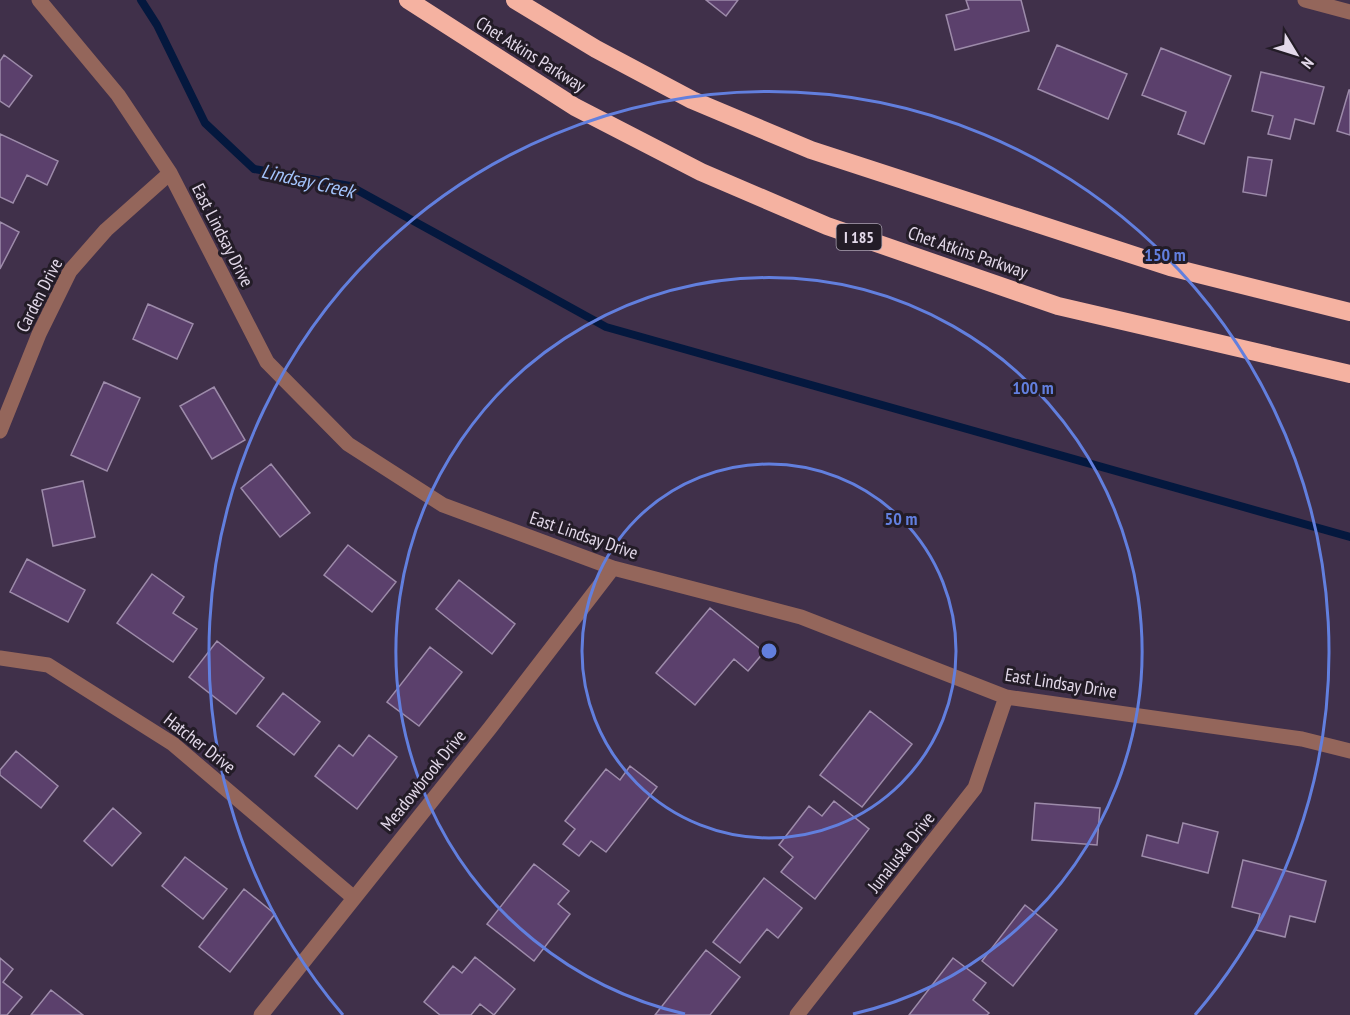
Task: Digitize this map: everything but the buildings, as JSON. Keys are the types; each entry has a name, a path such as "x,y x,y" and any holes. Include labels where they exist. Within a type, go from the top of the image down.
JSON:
{"highway":[{"name":"Chet Atkins Parkway","path":"408,0 575,107 701,172 827,226 1058,306 1350,375"},
{"name":"Chet Atkins Parkway","path":"515,0 596,49 692,100 811,150 1170,267 1350,312"}],"street":[{"name":"East Lindsay Drive","path":"39,0 118,95 170,173 267,363 348,444 443,505 613,568 801,616 1006,697 1302,739 1350,751"},
{"path":"1305,0 1350,12"},
{"name":"Carden Drive","path":"0,431 39,334 70,271 106,230 170,173"},
{"name":"Meadowbrook Drive","path":"261,1015 613,568"},
{"name":"Hatcher Drive","path":"0,658 48,665 173,744 354,898"},
{"name":"Junaluska Drive","path":"798,1015 975,788 1006,697"}],"waterway":[{"name":"Lindsay Creek","path":"141,0 157,25 205,123 254,169 350,186 606,327 1350,537"}]}
